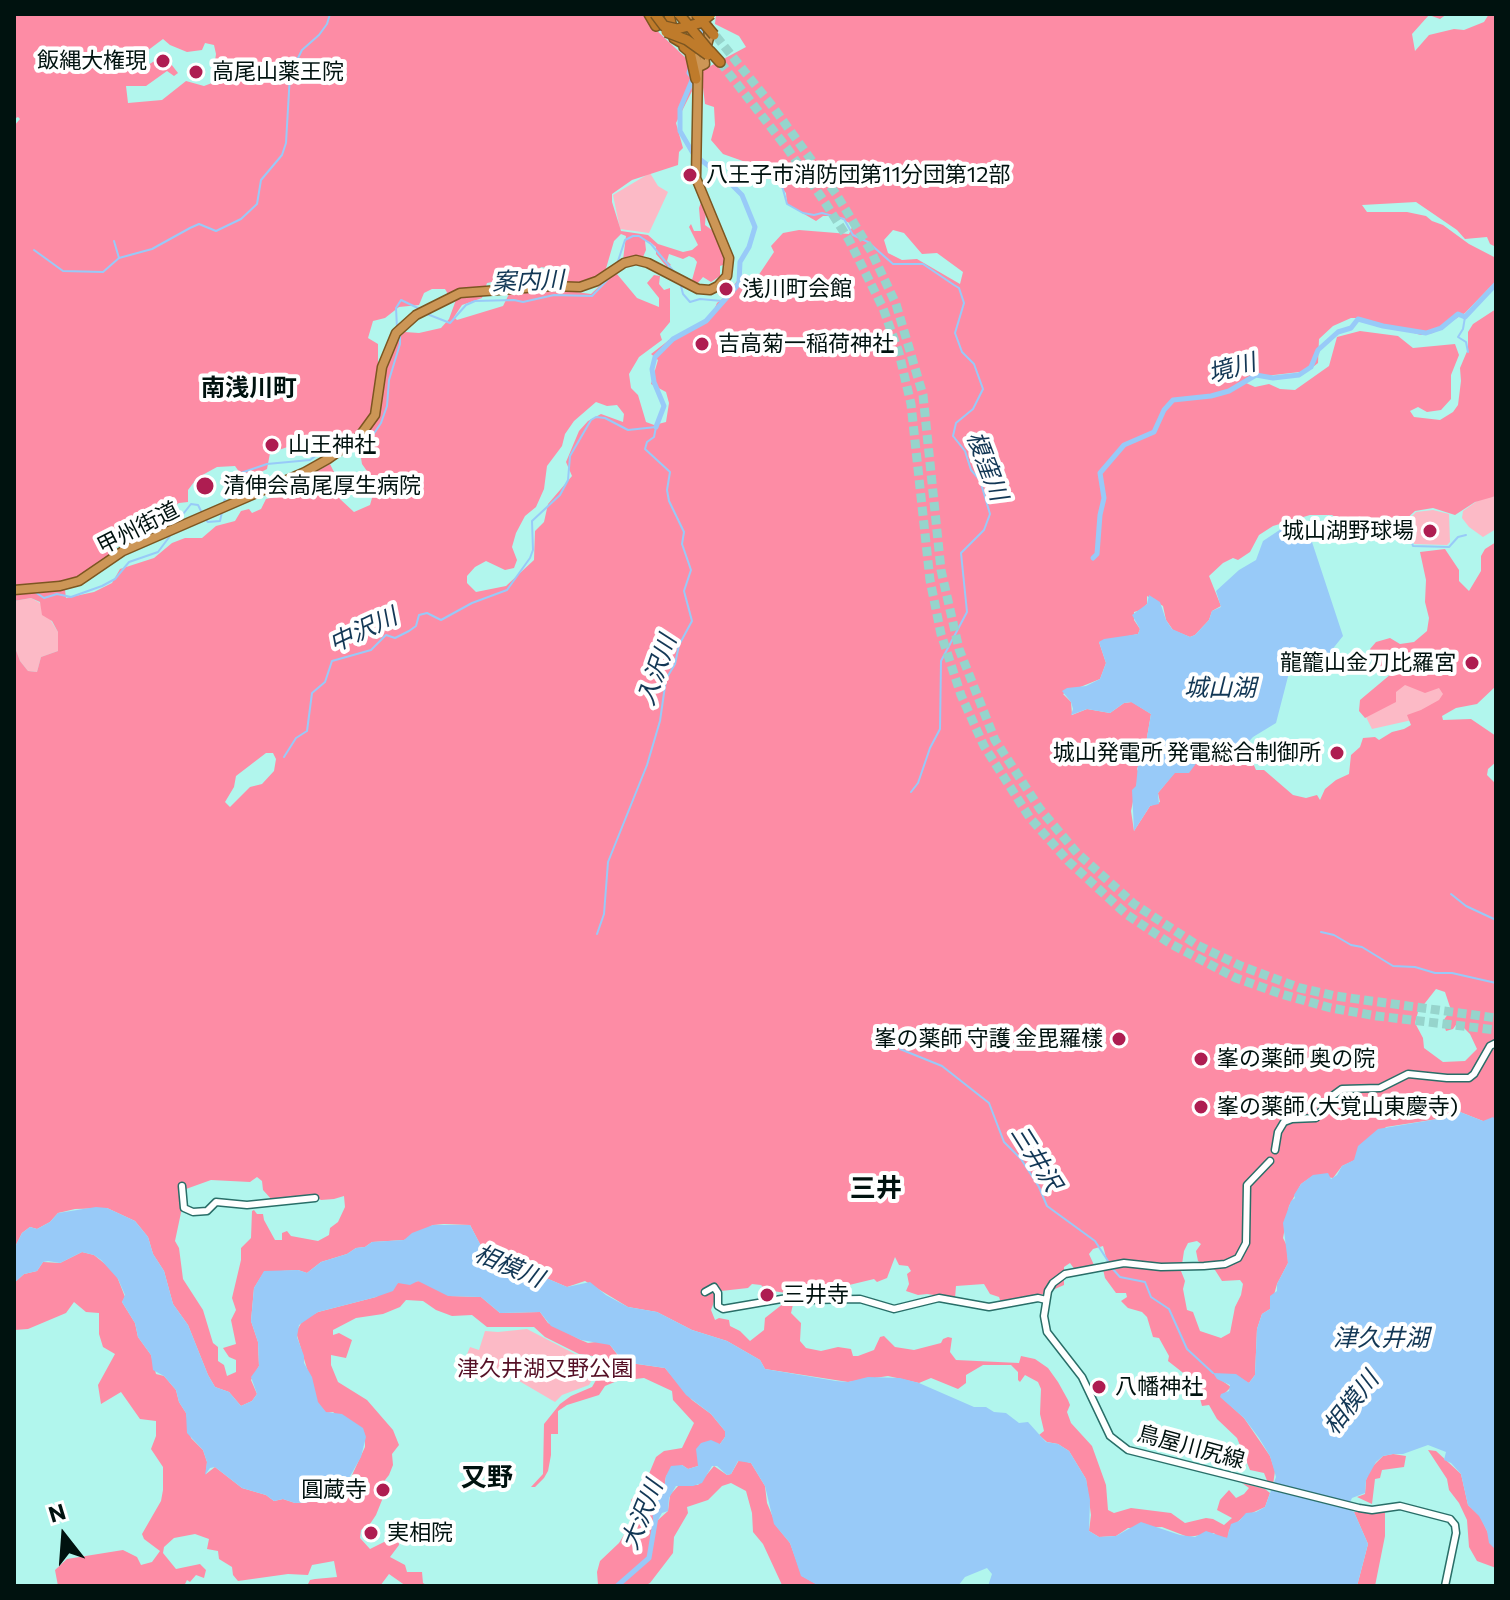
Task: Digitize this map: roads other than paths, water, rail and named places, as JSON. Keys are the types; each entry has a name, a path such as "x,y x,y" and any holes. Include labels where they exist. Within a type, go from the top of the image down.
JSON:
{"highway":[{"path":"649,14 656,26 691,41 709,53"},
{"path":"655,14 664,26 677,29 700,23 708,14"},
{"path":"662,14 671,41 705,64 708,14"},
{"path":"669,14 673,36 693,58"},
{"path":"683,14 693,58"},
{"path":"683,14 685,40 693,58"},
{"path":"683,14 718,63"},
{"path":"695,14 716,34 708,14"},
{"name":"甲州街道","path":"14,590 74,583 123,551 314,468 349,445 375,415 382,367 398,331 424,312 469,291 580,287 632,261 644,262 698,289 714,288 727,276 730,264 725,243 699,187 695,165 693,58 700,36 695,14"}],"main road":[{"path":"1275,1150 1278,1132 1284,1122 1318,1117 1339,1090 1350,1087 1380,1088 1408,1074 1469,1078 1490,1046 1496,1043"},
{"path":"705,1292 711,1287 716,1288 718,1306 723,1309 793,1297 808,1300 860,1299 894,1309 939,1298 989,1307 1038,1298 1046,1300 1050,1287 1061,1276 1100,1266 1130,1263 1161,1267 1204,1266 1235,1260 1243,1253 1246,1244 1247,1184 1270,1161"},
{"path":"182,1186 184,1208 193,1212 207,1211 216,1202 247,1205 315,1198"},
{"name":"鳥屋川尻線","path":"1046,1300 1044,1321 1049,1337 1080,1373 1107,1430 1118,1444 1135,1453 1349,1506 1369,1510 1404,1507 1451,1520 1456,1533 1445,1586"}],"water":[{"name":"城山湖","path":"1281,529 1312,542 1343,636 1327,656 1291,665 1276,723 1253,737 1241,750 1229,753 1211,748 1206,750 1189,773 1175,773 1158,793 1159,804 1150,806 1134,831 1132,790 1136,786 1151,714 1131,702 1110,713 1087,709 1071,715 1071,702 1062,691 1086,686 1100,679 1106,663 1099,642 1138,634 1140,629 1132,615 1147,604 1149,595 1160,602 1172,629 1190,637 1195,635 1209,620 1212,611 1221,607 1216,591 1239,570 1256,560 1263,541"},
{"name":"津久井湖","path":"1460,1112 1483,1121 1493,1117 1496,1121 1496,1550 1489,1543 1479,1516 1468,1505 1461,1474 1444,1460 1446,1452 1428,1445 1403,1454 1383,1456 1366,1480 1365,1493 1352,1498 1347,1508 1354,1512 1368,1544 1357,1586 988,1586 992,1574 987,1568 965,1577 958,1586 819,1586 801,1576 790,1543 774,1524 765,1486 751,1463 738,1461 731,1474 727,1475 717,1466 712,1466 702,1483 676,1486 669,1498 668,1511 662,1513 658,1520 653,1519 655,1500 664,1490 671,1466 682,1465 688,1469 698,1466 696,1449 701,1443 711,1440 720,1444 725,1437 725,1431 711,1414 686,1395 665,1368 624,1362 610,1345 581,1340 551,1326 540,1312 500,1313 481,1297 448,1296 418,1281 410,1285 398,1283 393,1291 318,1312 299,1325 297,1337 318,1402 326,1412 342,1414 363,1428 366,1437 361,1457 337,1499 325,1497 295,1503 283,1499 274,1501 266,1495 242,1488 215,1467 205,1475 207,1462 203,1450 187,1433 186,1413 176,1390 164,1376 153,1370 151,1355 138,1337 135,1323 122,1302 125,1295 118,1279 101,1260 82,1252 60,1263 43,1262 37,1271 24,1274 14,1283 14,1249 22,1233 30,1227 37,1229 58,1213 96,1207 107,1208 135,1221 148,1237 153,1254 164,1271 173,1304 188,1325 208,1375 215,1387 229,1392 241,1406 252,1401 257,1394 251,1377 259,1366 258,1342 251,1321 254,1288 264,1271 298,1270 307,1273 321,1262 372,1242 404,1240 412,1233 433,1225 470,1225 490,1263 516,1265 529,1276 546,1278 567,1287 590,1282 628,1307 657,1312 692,1330 727,1341 760,1360 765,1369 848,1382 868,1377 900,1378 974,1407 1006,1413 1019,1423 1028,1422 1046,1442 1058,1444 1069,1451 1086,1479 1090,1500 1089,1531 1099,1537 1116,1536 1141,1522 1180,1535 1195,1537 1206,1531 1227,1538 1231,1524 1246,1513 1265,1507 1276,1477 1270,1456 1259,1438 1244,1418 1220,1397 1229,1391 1230,1385 1217,1379 1213,1373 1236,1374 1249,1383 1255,1375 1257,1329 1262,1314 1270,1309 1270,1296 1277,1291 1277,1284 1288,1263 1283,1223 1294,1195 1301,1184 1313,1175 1328,1173 1331,1179 1337,1175 1342,1166 1354,1160 1358,1146 1378,1129 1444,1118"}],"waterway":[{"path":"34,250 63,271 103,272 119,258 152,249 199,224 216,231 241,219 257,204 261,180 282,155 286,143 290,74 302,50 319,35 330,14"},
{"name":"案内川","path":"700,23 705,35 704,44"},
{"name":"案内川","path":"656,427 664,406 654,382 652,369 655,357 673,339 706,321 736,287 740,262 755,227 742,195 694,155 680,131 680,109 693,78 689,73 691,66"},
{"name":"榎窪川","path":"725,178 743,166 754,167 781,182 787,204 803,213 822,213 844,219 853,235 868,242 893,264 923,264 959,288 964,303 955,333 962,352 974,364 983,389 973,409 956,423 953,436 965,451 971,470 980,480 990,514 984,530 961,553 967,612 941,661 940,729 918,783 911,792"},
{"name":"案内川","path":"617,264 625,240 639,236 651,244 675,273"},
{"path":"114,241 119,258"},
{"name":"案内川","path":"427,314 450,323 466,305 475,301 523,302 554,295 592,296 613,274"},
{"name":"案内川","path":"680,282 683,294 690,302 700,299 722,301"},
{"name":"境川","path":"1093,558 1097,554 1104,498 1100,473 1124,445 1154,432 1164,410 1173,400 1229,391 1256,375 1273,378 1299,375 1311,367 1318,350 1338,332 1351,328 1358,319 1426,333 1441,328 1458,314 1465,317 1496,284"},
{"name":"案内川","path":"397,328 396,308 401,300 422,310"},
{"path":"1465,317 1458,337 1466,342 1468,352"},
{"name":"案内川","path":"350,447 358,450 365,447 381,423 400,333"},
{"name":"中沢川","path":"284,757 296,738 307,731 312,693 325,682 332,661 371,650 386,635 395,638 409,631 416,626 419,615 427,613 441,620 472,603 507,590 533,550 532,521 560,495 568,480 570,456 591,420 605,418 628,430 656,427 654,437 647,442 645,449 670,472 669,501 684,532 682,544 691,570 684,591 692,621 666,679 660,721 647,765 608,862 604,914 597,934"},
{"name":"案内川","path":"224,502 231,478 235,475 267,464 310,460 328,447 340,445"},
{"name":"案内川","path":"176,523 191,504 198,505 202,513"},
{"name":"案内川","path":"205,519 208,522 220,521 222,512"},
{"path":"1404,521 1413,546 1449,547 1458,537 1466,535"},
{"name":"案内川","path":"35,592 44,598 57,594 71,597 102,586 115,579 129,562 158,552 170,536"},
{"path":"1451,894 1466,906 1496,920"},
{"path":"1321,932 1362,947 1393,966 1452,973 1496,983"},
{"name":"三井沢","path":"900,1049 942,1066 989,1103 1004,1142 1021,1159 1047,1206 1095,1241 1108,1261"},
{"name":"三井沢","path":"1111,1267 1120,1277 1145,1282 1151,1297 1169,1309 1187,1349 1213,1373"},
{"name":"大沢川","path":"617,1586 649,1558 656,1517"}],"tunnel":[{"path":"716,36 773,107 836,194 871,251 896,304 923,395 941,570 959,649 995,740 1040,809 1077,853 1134,904 1197,945 1241,966 1300,988 1335,996 1496,1018"},
{"path":"720,62 824,201 849,240 883,308 899,353 911,404 930,580 941,634 961,695 984,746 1030,818 1068,861 1126,914 1171,944 1236,978 1331,1008 1496,1030"}],"place":[{"name":"飯縄大権現","path":"163,61"},
{"name":"高尾山薬王院","path":"196,72"},
{"name":"八王子市消防団第11分団第12部","path":"690,175"},
{"name":"浅川町会館","path":"726,289"},
{"name":"吉高菊一稲荷神社","path":"702,344"},
{"name":"山王神社","path":"272,445"},
{"name":"清伸会高尾厚生病院","path":"205,486"},
{"name":"城山湖野球場","path":"1430,531"},
{"name":"龍籠山金刀比羅宮","path":"1472,663"},
{"name":"城山発電所 発電総合制御所","path":"1337,753"},
{"name":"峯の薬師 守護 金毘羅樣","path":"1119,1039"},
{"name":"峯の薬師 奥の院","path":"1201,1059"},
{"name":"峯の薬師 (大覚山東慶寺)","path":"1201,1107"},
{"name":"三井寺","path":"767,1295"},
{"name":"八幡神社","path":"1099,1387"},
{"name":"圓蔵寺","path":"383,1490"},
{"name":"実相院","path":"371,1533"}],"district":[{"name":"南浅川町","path":"249,388"},
{"name":"三井","path":"876,1188"},
{"name":"又野","path":"487,1477"}],"water label":[{"name":"入沢川","path":"657,670"},
{"name":"相模川","path":"509,1266"},
{"name":"相模川","path":"1351,1403"}],"park label":[{"name":"津久井湖又野公園","path":"545,1369"}]}
